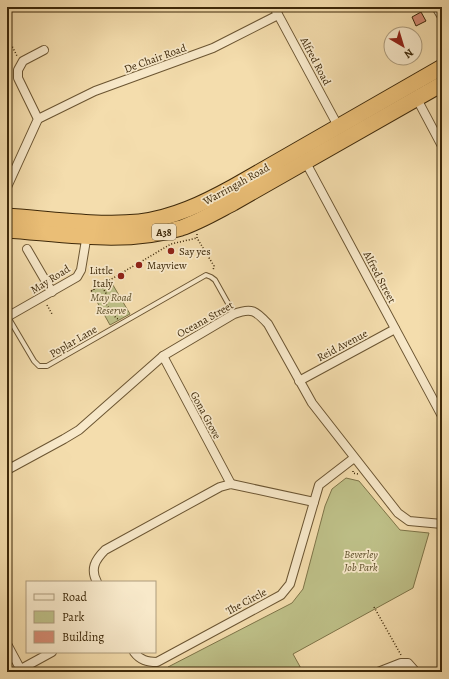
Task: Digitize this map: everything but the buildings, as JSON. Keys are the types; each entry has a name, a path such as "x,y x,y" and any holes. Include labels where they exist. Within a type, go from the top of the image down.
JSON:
{"highway":[{"name":"Warringah Road","path":"302,156 338,126 442,67"},
{"name":"Warringah Road","path":"7,230 88,229 114,222 139,222 177,213 209,200 302,156 417,99 442,84"},
{"name":"Warringah Road","path":"7,216 88,229"}],"street":[{"name":"Alfred Road","path":"274,7 338,126"},
{"path":"436,7 442,18"},
{"name":"De Chair Road","path":"38,119 95,91 213,48 278,15"},
{"path":"7,187 38,119 18,78 18,70 23,61 44,50"},
{"path":"417,99 442,146"},
{"name":"Alfred Street","path":"302,156 442,416"},
{"name":"May Road","path":"7,317 77,277 82,270 88,229"},
{"path":"27,248 52,292"},
{"name":"Oceana Street","path":"7,470 80,430 163,356 234,314 246,310 259,314 268,324 312,403 398,513 406,520 442,524"},
{"name":"Reid Avenue","path":"299,381 395,329"},
{"name":"Gona Grove","path":"163,356 231,484"},
{"name":"The Circle","path":"135,653 140,659 149,662 157,662 281,595 290,584 319,485 354,458"},
{"path":"96,581 94,576 93,566 98,556 105,550 220,487 231,484 314,502"},
{"path":"7,644 22,671 50,653"},
{"path":"378,672 401,663 408,663 416,672"}],"lane":[{"name":"Poplar Lane","path":"7,317 34,361 39,366 47,366 206,276 211,277"},
{"path":"211,277 215,280 234,314"}],"path":[{"path":"7,36 18,56"},
{"path":"197,232 197,238 214,266 211,277"},
{"path":"91,291 171,244 197,238"},
{"path":"101,285 107,295 106,304 116,318 125,322"},
{"path":"47,305 52,314"},
{"path":"374,607 401,656 401,663"}],"green space":[{"name":"May Road Reserve","path":"110,280 130,314 110,325 91,291"},
{"name":"Beverley Job Park","path":"346,478 359,481 400,530 429,533 413,588 293,654 303,672 168,672 168,667 292,603 303,589 325,506 332,489"}],"place":[{"name":"Say yes","path":"171,251"},
{"name":"Mayview","path":"139,265"},
{"name":"Little Italy","path":"121,276"}]}
